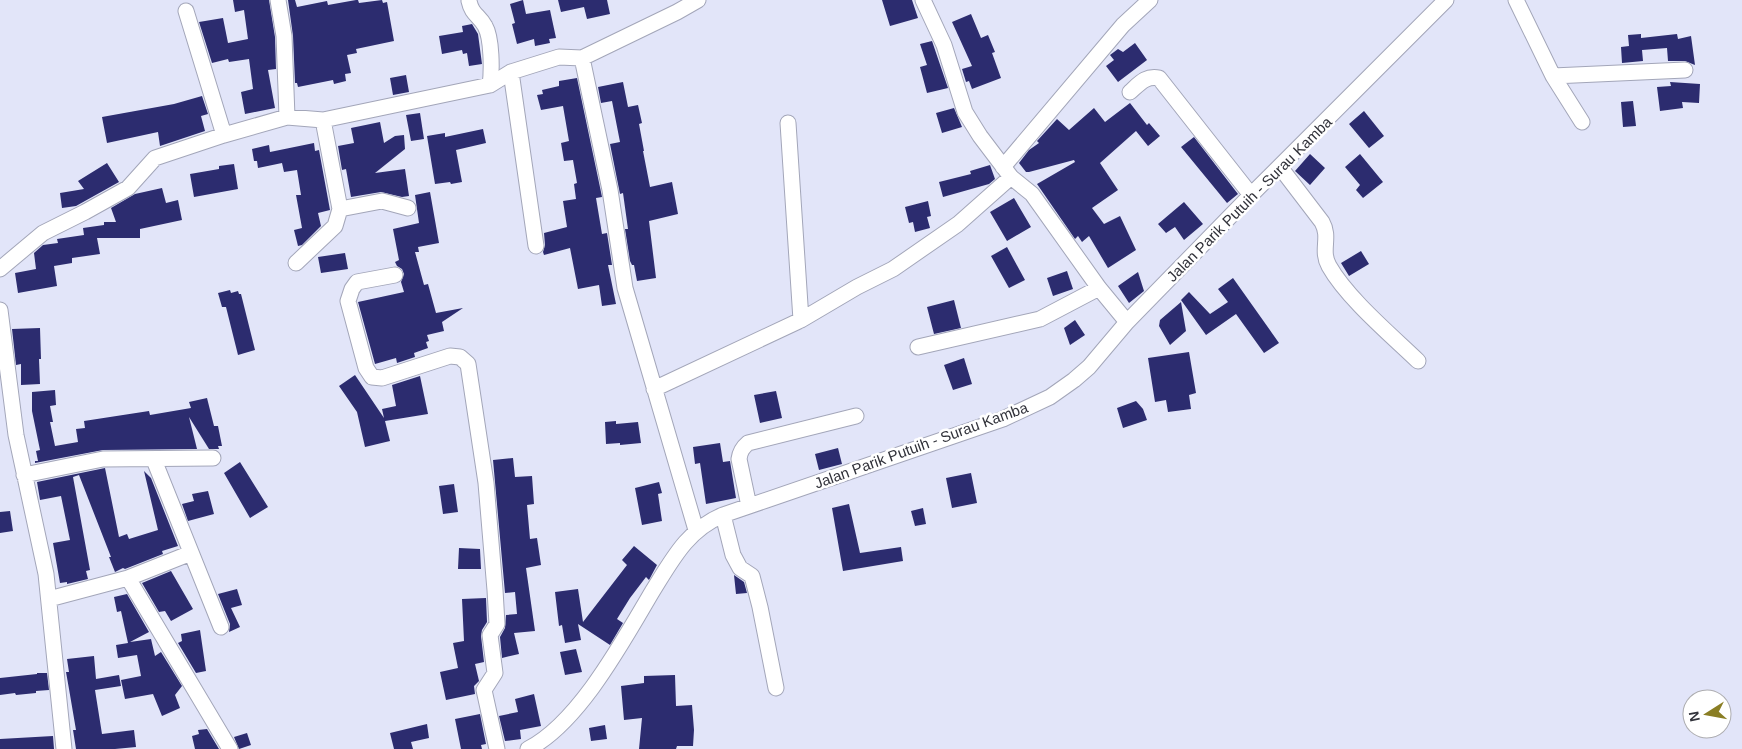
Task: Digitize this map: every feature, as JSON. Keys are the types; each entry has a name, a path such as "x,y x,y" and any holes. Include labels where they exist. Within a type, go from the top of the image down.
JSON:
{"street":[{"path":"278,0 284,36 288,117"},
{"path":"469,0 471,10 486,28 492,66 490,85"},
{"path":"0,268 43,233 128,188 155,158 224,134 288,117 323,120 490,85 511,72 559,57 582,58 698,0"},
{"path":"923,0 944,45 966,112 980,136 1007,172 1032,194 1099,288 1127,322"},
{"path":"654,388 801,320 856,287 893,269 958,224 1007,172 1123,25 1150,0"},
{"name":"Jalan Parik Putuih - Surau Kamba","path":"528,749 552,732 569,716 606,668 668,567 696,530 709,521 723,515 1003,419 1050,397 1089,367 1127,322 1446,0"},
{"path":"1516,0 1553,76 1582,122"},
{"path":"186,11 224,134"},
{"path":"582,58 610,190 625,288 696,530"},
{"path":"1553,76 1685,70"},
{"path":"511,72 536,246"},
{"path":"1130,92 1145,79 1152,76 1159,78 1251,195"},
{"path":"296,263 335,226 340,209 323,120"},
{"path":"788,123 801,320"},
{"path":"1280,167 1327,230 1324,250 1329,266 1351,295 1418,361"},
{"path":"340,209 382,201 408,208"},
{"path":"395,275 357,282 352,289 348,302 366,368 372,377 382,378 450,356 460,357 468,364 486,483 495,590 497,624 490,635 495,674 484,690 497,749"},
{"path":"918,347 1040,319 1099,288"},
{"path":"0,310 16,435 46,574 64,749"},
{"path":"749,506 739,460 742,448 748,444 856,416"},
{"path":"24,476 103,459 213,458"},
{"path":"154,460 221,627"},
{"path":"723,515 733,555 740,568 752,576 776,688"},
{"path":"49,599 128,578 191,553"},
{"path":"128,578 230,749"}],"building":[{"path":"233,0 269,0 275,37 276,69 268,70 275,108 245,114 241,92 253,89 249,59 229,62 228,59 212,63 199,22 223,18 228,43 248,39 244,10 235,12"},
{"path":"288,0 295,0 297,7 327,1 328,5 356,0 359,3 382,0 383,3 387,2 394,41 356,49 357,53 347,55 351,73 345,74 346,81 334,84 333,80 298,87 297,83 295,83 293,36"},
{"path":"523,0 526,14 550,10 556,38 549,39 550,43 535,46 534,39 517,44 512,24 515,23 510,4"},
{"path":"558,0 607,0 610,14 587,19 584,7 561,12"},
{"path":"882,0 912,0 918,18 890,26"},
{"path":"971,14 981,38 988,35 995,52 992,53 1001,78 972,89 969,81 966,82 962,69 972,66 952,22"},
{"path":"472,24 478,34 482,64 469,66 467,53 463,54 462,50 442,54 439,36 463,32 462,26"},
{"path":"1641,34 1641,38 1677,34 1678,39 1691,36 1695,65 1685,61 1668,61 1667,48 1642,50 1643,61 1622,63 1621,47 1629,46 1628,35"},
{"path":"932,41 948,88 927,93 920,67 927,65 920,44"},
{"path":"1135,43 1147,60 1118,82 1106,66 1114,60 1110,55 1118,49 1123,52"},
{"path":"406,75 409,92 393,95 390,78"},
{"path":"577,78 602,197 596,198 602,234 607,233 612,265 608,265 616,304 602,306 599,285 578,289 570,248 544,255 543,252 545,245 544,233 567,227 563,201 576,199 574,184 577,183 573,160 564,161 561,143 569,141 563,106 541,110 537,95 543,94 542,90 559,86 559,81"},
{"path":"623,82 628,107 638,105 642,123 639,124 650,187 672,182 678,214 649,221 656,278 637,281 634,265 630,261 625,229 628,229 623,193 620,194 610,144 620,142 612,101 601,103 598,87"},
{"path":"1670,82 1700,84 1699,103 1682,102 1683,108 1660,111 1657,87 1671,86"},
{"path":"202,96 208,114 201,116 205,131 160,146 158,132 107,143 102,117 174,104"},
{"path":"1633,101 1636,126 1623,127 1621,102"},
{"path":"1130,103 1147,125 1149,123 1160,136 1148,146 1136,131 1100,163 1118,190 1092,208 1104,224 1120,216 1136,250 1108,268 1089,236 1082,242 1078,236 1075,239 1037,184 1075,162 1074,160 1029,172 1026,172 1019,163 1029,150 1039,143 1037,141 1057,119 1069,130 1094,108 1105,122"},
{"path":"954,108 962,127 942,133 936,113"},
{"path":"1364,111 1384,136 1369,148 1349,124"},
{"path":"420,113 424,139 411,141 406,115"},
{"path":"380,122 384,143 395,136 404,135 405,149 375,173 405,169 409,196 402,197 381,192 351,197 346,169 342,170 338,146 354,143 351,128"},
{"path":"483,129 486,143 456,150 462,182 435,184 427,136 445,133 445,137"},
{"path":"1194,137 1238,194 1227,203 1181,147"},
{"path":"314,143 315,151 319,150 330,210 318,213 321,226 302,245 298,246 294,230 302,228 296,195 301,195 297,170 284,172 282,163 258,168 257,161 254,161 252,149 269,145 270,152"},
{"path":"1310,154 1325,168 1310,185 1295,171"},
{"path":"1360,154 1383,182 1363,198 1356,190 1360,185 1345,167"},
{"path":"107,163 119,182 76,206 62,208 60,193 84,189 78,181"},
{"path":"234,164 238,189 194,197 190,174 219,169 219,166"},
{"path":"990,165 995,179 989,184 943,197 939,182 971,174 970,171"},
{"path":"162,188 166,203 178,200 182,220 140,229 140,238 97,238 100,254 72,258 72,263 54,266 57,286 18,293 15,273 36,269 34,253 43,245 58,243 57,239 84,235 83,228 104,225 104,222 116,222 111,208 135,194"},
{"path":"430,192 439,243 418,247 419,252 415,252 424,285 428,284 436,313 463,308 442,322 444,331 427,335 429,341 426,342 428,348 414,353 415,357 397,363 396,358 375,364 358,302 404,292 401,282 404,274 395,262 399,260 393,229 419,223 415,195"},
{"path":"1014,198 1031,227 1007,241 990,212"},
{"path":"928,201 931,216 927,217 930,228 915,232 913,222 909,223 905,207"},
{"path":"1184,202 1203,224 1184,240 1175,227 1166,233 1158,224"},
{"path":"1007,247 1025,280 1009,288 991,256"},
{"path":"1361,251 1369,264 1349,276 1341,263"},
{"path":"345,253 348,269 321,273 318,257"},
{"path":"1067,271 1073,289 1053,296 1047,278"},
{"path":"1138,272 1144,291 1129,303 1118,286"},
{"path":"1233,278 1279,343 1264,353 1236,314 1206,335 1181,300 1189,292 1210,314 1228,302 1218,289"},
{"path":"230,290 231,293 238,291 241,294 255,350 238,355 226,307 222,307 218,293"},
{"path":"954,300 961,328 934,334 927,307"},
{"path":"1181,302 1186,331 1170,345 1159,326 1160,320"},
{"path":"1075,320 1085,335 1070,345 1064,328"},
{"path":"40,328 40,384 21,385 21,364 16,365 12,329"},
{"path":"1189,352 1196,393 1189,395 1191,409 1168,412 1166,400 1155,402 1148,358"},
{"path":"964,358 972,384 953,390 944,365"},
{"path":"355,375 384,418 382,409 396,406 392,385 420,376 428,414 385,421 390,441 365,447 357,412 339,386"},
{"path":"55,390 56,405 50,406 53,422 50,422 55,446 78,442 76,429 85,428 84,421 149,411 150,415 191,408 189,402 207,398 214,426 218,426 222,446 218,446 219,449 209,449 189,417 197,449 103,450 35,463 35,461 38,461 36,451 40,450 32,411 32,392"},
{"path":"776,391 782,418 760,423 754,395"},
{"path":"1136,401 1143,409 1147,420 1123,428 1117,408"},
{"path":"616,421 616,424 638,422 641,443 606,444 605,422"},
{"path":"720,443 723,462 730,461 736,498 706,504 700,463 695,464 693,447"},
{"path":"838,448 842,464 819,470 815,454"},
{"path":"513,458 515,477 532,476 534,504 527,505 530,539 537,538 541,565 526,568 535,631 514,633 519,654 502,658 500,637 505,628 506,615 517,614 515,592 505,593 493,460"},
{"path":"240,462 268,507 250,518 224,473"},
{"path":"105,468 119,537 127,534 129,539 158,530 144,471 151,478 178,546 162,551 163,554 115,572 79,475 73,477 90,570 86,571 88,579 67,584 67,582 60,583 53,543 70,540 61,496 40,500 37,482"},
{"path":"971,473 977,503 952,508 946,478"},
{"path":"659,482 662,493 658,494 662,521 642,525 635,488"},
{"path":"454,484 458,512 443,514 439,486"},
{"path":"208,491 214,514 188,521 182,504 194,501 192,494"},
{"path":"849,504 860,553 901,547 903,561 843,571 832,508"},
{"path":"923,508 926,524 915,526 911,511"},
{"path":"10,511 13,531 0,533 0,512"},
{"path":"634,546 657,565 649,580 646,577 617,619 623,623 610,645 578,624 581,640 565,643 562,625 559,626 555,592 578,589 583,622 627,565 622,560"},
{"path":"459,548 480,549 481,569 458,569"},
{"path":"171,571 193,609 171,621 165,611 159,612 142,583"},
{"path":"734,575 744,582 747,593 736,594"},
{"path":"237,589 242,605 231,608 240,627 229,632 230,624 218,594"},
{"path":"127,594 149,632 130,642 151,639 155,656 161,652 182,686 175,695 180,708 162,716 153,694 125,699 121,680 141,676 137,655 118,658 116,645 128,643 121,611 117,612 114,597"},
{"path":"486,598 487,622 481,636 484,662 475,664 479,681 474,686 475,694 446,700 440,672 458,668 453,643 464,641 462,599"},
{"path":"200,630 206,671 196,673 178,643 182,641 181,634"},
{"path":"576,649 582,672 565,675 560,652"},
{"path":"94,656 96,679 119,675 121,686 95,690 102,734 134,730 136,747 76,749 73,730 76,730 66,672 69,672 67,659"},
{"path":"47,673 49,690 36,691 36,693 0,695 0,678"},
{"path":"675,675 676,706 692,705 693,746 677,746 676,749 639,749 642,718 624,720 621,686 644,683 644,676"},
{"path":"534,694 541,726 520,730 521,739 505,741 499,716 518,712 515,699"},
{"path":"480,714 486,744 481,745 482,749 461,749 455,719"},
{"path":"427,724 429,738 411,742 413,749 394,749 390,733"},
{"path":"605,725 607,739 591,741 589,728"},
{"path":"207,729 219,749 195,749 192,736 199,734 198,730"},
{"path":"247,733 251,745 239,749 234,737"},
{"path":"53,736 54,749 0,749 0,739"}]}
